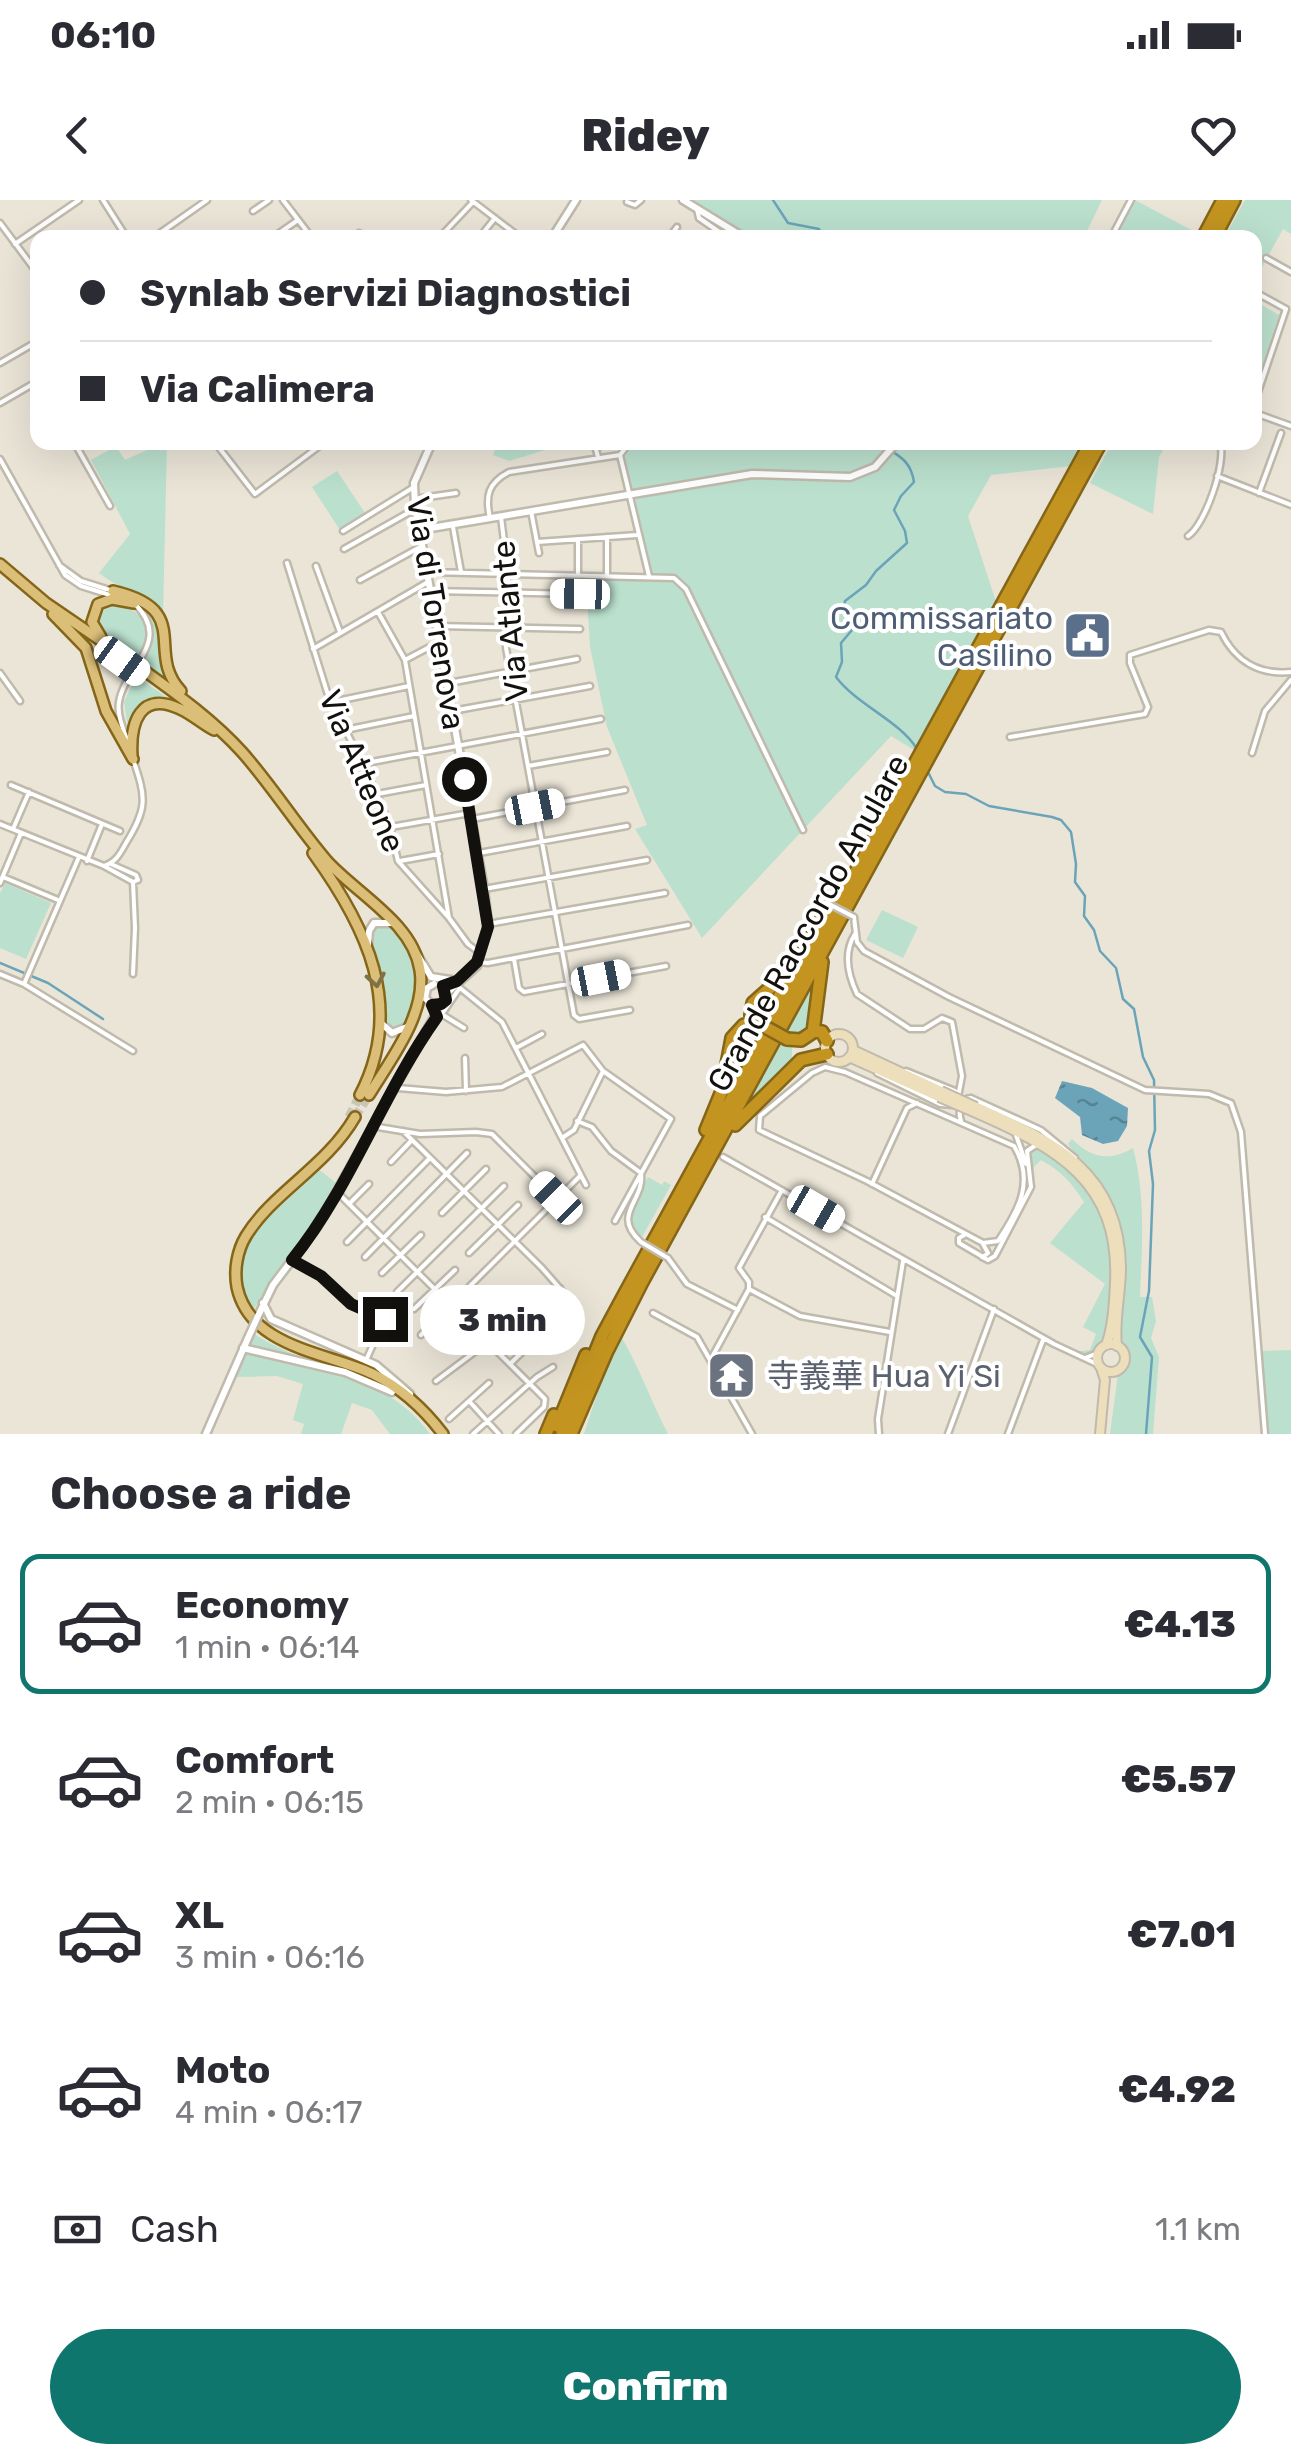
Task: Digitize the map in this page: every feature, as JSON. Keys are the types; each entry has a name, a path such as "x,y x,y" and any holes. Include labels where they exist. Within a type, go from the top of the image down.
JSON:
{"highway":[{"path":"1207,230 1224,200"},
{"path":"1218,230 1234,200"},
{"name":"Grande Raccordo Anulare","path":"562,1434 602,1336 1087,450"},
{"name":"Grande Raccordo Anulare","path":"571,1434 606,1353 719,1152 833,934 1098,450"},
{"path":"546,1434 797,961 837,892 871,845"},
{"path":"786,1040 802,1040 813,1031 819,978 833,934"},
{"path":"797,961 753,1003 751,1015 758,1025 786,1040 810,1049 826,1047"},
{"path":"706,1130 720,1097 732,1038 742,1026 758,1025"},
{"path":"813,1031 822,1032 826,1047"},
{"path":"719,1152 798,1063 826,1047"},
{"path":"580,1434 606,1353"},
{"path":"554,1434 584,1358"}],"main road":[{"path":"0,567 114,649"},
{"path":"0,567 53,614 88,652 107,713 132,759"},
{"path":"112,591 141,600 159,616 170,677 192,705 246,757 332,866 396,926 414,949 421,986 414,1016 364,1095 379,1017 378,987 368,944 342,892 260,781 214,730 141,671"},
{"path":"124,659 94,628 94,612 106,600 134,603"},
{"path":"53,614 192,705"},
{"path":"132,759 134,724 140,712 152,704 178,708 214,730"},
{"path":"842,1034 850,1040 851,1054 838,1061 826,1047 834,1035 842,1034"},
{"path":"851,1054 1046,1140 1088,1173 1109,1206 1120,1242 1117,1346"},
{"path":"975,1107 1054,1152 1090,1186 1109,1223 1116,1277 1106,1345 1098,1353 1105,1380 1103,1434"},
{"path":"352,1117 321,1162 250,1230 236,1263 238,1291 252,1319 269,1332 379,1377 410,1399 433,1421 439,1434 392,1392 354,1371 268,1338 246,1318 232,1288 232,1260 242,1234 261,1210 321,1155 352,1117"},
{"path":"1103,1434 1110,1386 1124,1360 1117,1346 1106,1345"},
{"path":"1100,1366 1116,1370"}],"street":[{"path":"35,230 79,200"},
{"path":"103,200 122,230"},
{"path":"165,230 208,200"},
{"path":"253,211 269,200"},
{"path":"283,200 306,230"},
{"path":"447,230 474,202 486,200"},
{"path":"557,230 576,200"},
{"path":"627,202 635,205 641,200"},
{"path":"683,200 732,230"},
{"path":"1114,230 1131,200"},
{"path":"474,202 509,230"},
{"path":"697,208 699,218 716,230"},
{"path":"485,230 495,218"},
{"path":"284,230 298,220"},
{"path":"0,223 30,264"},
{"path":"15,244 30,234"},
{"path":"1266,258 1291,272"},
{"path":"1262,296 1288,309 1262,380"},
{"path":"1280,326 1291,318"},
{"path":"0,362 30,345"},
{"path":"0,402 30,385"},
{"path":"1262,416 1291,426"},
{"path":"1260,493 1281,433"},
{"path":"78,450 110,506"},
{"path":"220,450 255,494 314,450"},
{"name":"Via di Torrenova","path":"206,1434 263,1303 312,1236 394,1086 455,988 476,968 488,924 415,509 414,487 429,450"},
{"path":"596,450 598,458"},
{"path":"490,518 487,495 494,481 505,474 620,455 624,450"},
{"path":"419,530 752,474 850,477 868,471 892,450"},
{"path":"1188,536 1200,527 1222,450"},
{"path":"620,455 649,576"},
{"path":"0,458 60,565 77,584 134,603"},
{"path":"1217,476 1291,504"},
{"path":"343,530 414,487"},
{"path":"414,499 456,493"},
{"path":"344,550 415,509"},
{"path":"531,511 539,553"},
{"name":"Via Atlante","path":"501,517 508,573 506,627 510,672 576,1018 630,1010"},
{"path":"453,524 461,572"},
{"path":"537,542 638,536"},
{"path":"606,537 607,576"},
{"path":"578,538 578,574"},
{"path":"360,580 422,546"},
{"name":"Via Atteone","path":"287,563 332,702 377,794 398,861 479,957"},
{"path":"60,565 84,583 134,603 147,620 146,651 119,701 144,808 132,833 108,865"},
{"path":"316,566 340,633"},
{"path":"426,572 674,578 686,589 803,830"},
{"path":"313,649 429,586 580,594"},
{"path":"378,612 405,660 450,918"},
{"path":"436,626 580,628"},
{"path":"1010,737 1145,714 1148,707 1130,655 1210,629 1221,632 1232,651 1250,666 1291,672"},
{"path":"405,660 439,642"},
{"path":"446,684 577,659"},
{"path":"0,673 20,702"},
{"path":"1252,752 1267,708 1291,680"},
{"path":"332,702 409,686"},
{"path":"452,711 590,686"},
{"path":"345,730 414,716"},
{"path":"361,764 601,719"},
{"path":"527,766 607,752"},
{"path":"11,785 120,831"},
{"path":"377,794 426,786"},
{"path":"390,827 624,790"},
{"path":"13,830 29,792"},
{"path":"0,824 86,861 108,865 132,882 136,921 133,974"},
{"path":"86,861 102,824"},
{"path":"477,853 627,826"},
{"path":"21,833 1,880 60,900"},
{"path":"398,861 439,854"},
{"path":"25,982 79,857"},
{"path":"484,889 646,860"},
{"path":"488,924 665,892"},
{"path":"827,903 854,917 862,949 976,1010 1154,1091 1215,1095 1229,1100 1241,1132 1265,1434"},
{"path":"368,944 370,929 376,921 396,926"},
{"path":"479,957 488,964 688,925"},
{"path":"856,934 850,942 848,959 858,995 910,1029 924,1029 942,1018 950,1020 961,1083 975,1107"},
{"path":"414,949 432,978 495,1014 586,1185"},
{"path":"514,957 521,991 666,966"},
{"path":"423,962 426,978 455,988"},
{"path":"0,974 25,982 133,1051"},
{"path":"434,1004 425,992 438,985"},
{"name":"Via di Torrenova","path":"438,985 455,988"},
{"path":"414,1016 420,1006 434,1004 455,988"},
{"name":"Via di Torrenova","path":"434,1004 440,1014"},
{"path":"440,1014 464,1028"},
{"path":"379,1017 388,1031 408,1027"},
{"path":"515,1049 542,1034"},
{"path":"394,1086 440,1092 507,1086 581,1046 603,1070 671,1120 615,1221"},
{"path":"465,1058 466,1091"},
{"path":"862,1060 893,1083 953,1106"},
{"path":"961,1121 962,1104 975,1107 1009,1130 1018,1139 1028,1174 1026,1188 1001,1238 993,1244 762,1132 758,1126 758,1118 812,1072 828,1067 1014,1146 1026,1188"},
{"path":"562,1138 572,1132 603,1070"},
{"path":"942,1092 961,1083"},
{"path":"941,1112 953,1106 961,1083"},
{"path":"942,1092 957,1092 958,1098"},
{"path":"872,1184 907,1108 917,1103"},
{"path":"577,1121 592,1128 605,1145 642,1175"},
{"path":"372,1126 420,1134 492,1134 574,1216"},
{"path":"404,1130 570,1300"},
{"path":"390,1162 412,1140"},
{"path":"966,1234 959,1238 959,1243 988,1260 995,1256 1030,1190 1029,1148 1036,1145 1054,1152"},
{"path":"719,1152 1044,1339 1100,1366"},
{"path":"365,1257 468,1153"},
{"path":"347,1242 430,1158"},
{"path":"442,1213 486,1170"},
{"path":"642,1175 628,1219 631,1232 668,1258 685,1282 738,1310"},
{"path":"421,1335 581,1176"},
{"path":"350,1204 369,1184"},
{"path":"397,1292 504,1186"},
{"path":"711,1359 749,1288 750,1282 738,1269 782,1190"},
{"path":"337,1192 546,1403 516,1434"},
{"path":"469,1253 518,1205"},
{"path":"765,1218 897,1296"},
{"path":"382,1273 421,1234"},
{"path":"982,1242 988,1253 982,1257"},
{"path":"879,1434 878,1419 903,1259"},
{"path":"292,1260 321,1276 351,1304 385,1318 366,1360"},
{"path":"414,1309 454,1270"},
{"path":"436,1381 560,1288"},
{"path":"749,1288 800,1316 892,1332"},
{"path":"263,1303 273,1320 366,1360 394,1378 433,1421"},
{"path":"948,1434 994,1309"},
{"path":"653,1312 694,1334 752,1434"},
{"path":"510,1363 552,1323"},
{"path":"1008,1434 1044,1339"},
{"path":"243,1348 355,1376 392,1392"},
{"path":"1085,1358 1098,1353"},
{"path":"473,1434 552,1367"},
{"path":"449,1419 489,1383"},
{"path":"469,1401 499,1434"}],"green space":[{"path":"690,200 1102,200 1087,230 740,230"},
{"path":"1135,200 1191,230 1119,230"},
{"path":"1245,200 1291,200 1291,234 1283,229 1262,267 1262,230 1228,230"},
{"path":"1262,305 1279,315 1262,367"},
{"path":"109,450 119,450 125,460 147,450 167,450 163,615 99,573 130,534 91,460"},
{"path":"495,450 545,450 509,461 493,455"},
{"path":"630,450 1097,450 1089,464 991,475 968,516 1003,623 932,761 891,736 702,938 635,829 647,825 607,727 590,647 586,579 653,580 625,457"},
{"path":"1108,450 1163,450 1153,514 1090,483"},
{"path":"337,471 365,513 340,530 312,487"},
{"path":"107,603 129,608 143,621 146,639 137,661 101,633 95,623 97,611"},
{"path":"147,608 158,622 167,682 144,664 154,638"},
{"path":"136,676 172,701 147,710 128,728 124,702"},
{"path":"5,883 51,903 26,959 0,948 0,893"},
{"path":"882,910 918,927 903,958 866,940"},
{"path":"391,925 409,948 417,971 407,1023 394,1031 383,1023 380,979 370,938 373,926"},
{"path":"815,977 812,1027 806,1036 784,1035"},
{"path":"781,1041 792,1047 792,1064 741,1114"},
{"path":"1072,1139 1101,1156 1133,1148 1141,1203 1140,1297 1152,1297 1156,1321 1151,1338 1159,1357 1153,1434 1110,1434 1118,1374 1126,1369 1128,1355 1118,1344 1124,1251 1112,1206 1068,1144"},
{"path":"1040,1147 1088,1187 1107,1227 1112,1272 1107,1340 1089,1356 1072,1352 1090,1350 1096,1334 1083,1327 1105,1284 1050,1243 1084,1202 1066,1178 1048,1164 1041,1160 1032,1169 1030,1151"},
{"path":"317,1168 340,1186 310,1238 252,1311 243,1288 241,1267 246,1247 268,1213"},
{"path":"648,1177 671,1185 642,1237 631,1216"},
{"path":"254,1334 371,1386 413,1415 430,1434 390,1434 372,1410 352,1403 341,1434 301,1434 304,1424 293,1420 303,1384 277,1376 235,1377"},
{"path":"622,1338 668,1434 584,1434 604,1373"},
{"path":"1291,1350 1291,1434 1267,1434 1261,1351"}],"water":[{"path":"1062,1081 1092,1088 1128,1108 1127,1126 1118,1141 1103,1144 1082,1135 1080,1117 1055,1098"}],"waterway":[{"path":"773,200 788,223 819,230"},
{"path":"890,450 909,467 914,482 894,510 907,543 845,601 852,630 841,643 842,662 836,677 917,749"},
{"path":"928,772 935,786 945,792 966,794 989,806 1061,820 1071,832 1075,882 1085,896 1084,916 1094,930 1100,951 1116,968 1123,999 1134,1009 1143,1057 1154,1080 1155,1130 1149,1151 1153,1184 1149,1291 1140,1337 1152,1357 1146,1434"},
{"path":"0,963 48,983 103,1019"}],"tunnel":[{"path":"349,1117 360,1095"},
{"path":"355,1117 369,1095"}],"place":[{"name":"Commissariato Casilino","path":"1088,636"},
{"name":"寺義華 Hua Yi Si","path":"732,1376"}],"route":[{"path":"385,1319 351,1304 321,1276 292,1260 318,1226 407,1062 437,1017 432,1005 446,1000 443,986 461,978 477,962 482,949 488,916 464,779"}]}
